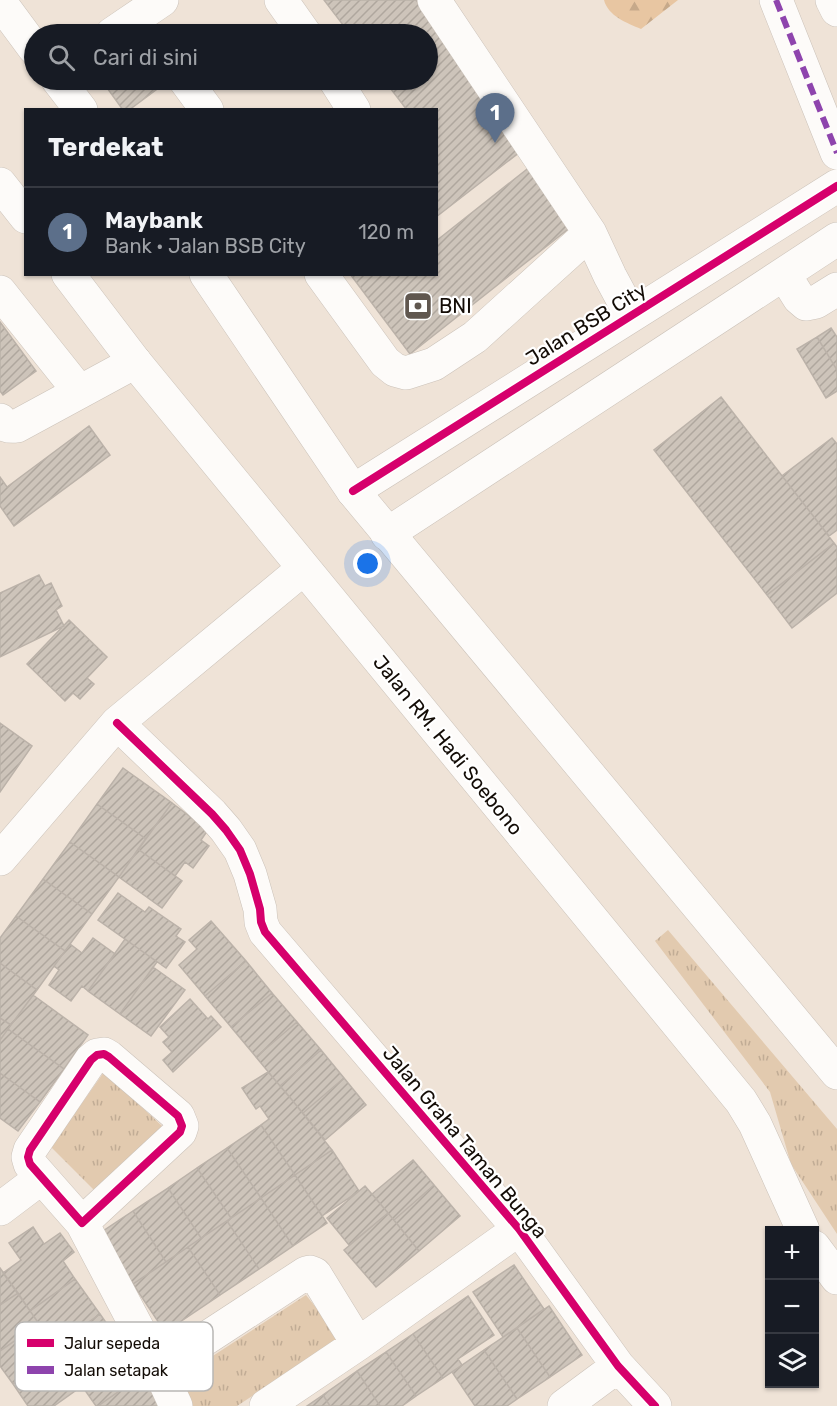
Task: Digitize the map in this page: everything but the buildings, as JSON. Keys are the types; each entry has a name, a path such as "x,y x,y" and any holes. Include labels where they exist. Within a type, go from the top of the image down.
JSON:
{"street":[{"path":"281,0 298,24"},
{"path":"434,0 590,233 631,315"},
{"path":"776,0 837,153"},
{"path":"832,0 837,10"},
{"path":"0,2 24,34"},
{"path":"66,90 79,108"},
{"path":"192,90 206,108"},
{"path":"341,90 353,108"},
{"path":"0,183 24,214"},
{"name":"Jalan BSB City","path":"353,491 837,186"},
{"path":"322,276 385,362 395,370 406,374 434,364 475,337 590,233"},
{"path":"387,534 837,239"},
{"path":"784,274 799,298 807,304 816,302 837,289"},
{"name":"Jalan RM. Hadi Soebono","path":"70,276 135,362 303,569 741,1101 755,1124 801,1226"},
{"path":"207,276 353,491 837,1073"},
{"path":"687,279 715,319"},
{"path":"0,292 79,391"},
{"path":"0,420 11,427 17,426 135,362"},
{"path":"0,860 117,723 303,569"},
{"name":"Jalan Graha Taman Bunga","path":"117,723 226,830 240,850 250,874 265,932 519,1229 618,1366 655,1406"},
{"path":"82,1223 180,1132 182,1126 178,1116 104,1054 91,1060 30,1150 28,1157 30,1164 41,1178 82,1223 134,1322"},
{"path":"0,1209 41,1178"},
{"name":"Jalan Graha Taman Bunga","path":"266,1406 358,1344 519,1229"},
{"path":"819,1254 837,1278"},
{"path":"213,1334 310,1272 315,1274 358,1344"},
{"path":"564,1406 618,1366"},
{"path":"169,1391 176,1406"}],"green space":[{"path":"604,0 678,0 641,29 614,15"},
{"path":"668,930 837,1129 837,1234 791,1164 770,1092 655,941"},
{"path":"104,1072 162,1126 95,1191 51,1147"},
{"path":"306,1295 340,1338 237,1406 188,1406 179,1391 213,1391 213,1356"}],"marked path":[{"path":"776,0 837,153"}],"cycle path":[{"path":"353,491 837,186"},
{"path":"117,723 226,830 240,850 250,874 265,932 519,1229 618,1366 655,1406"},
{"path":"104,1054 178,1116 182,1126 180,1132 82,1223 30,1164 28,1157 30,1150 91,1060 97,1055 104,1054"}],"place":[{"name":"Maybank","path":"495,143"},
{"name":"BNI","path":"418,306"}]}
